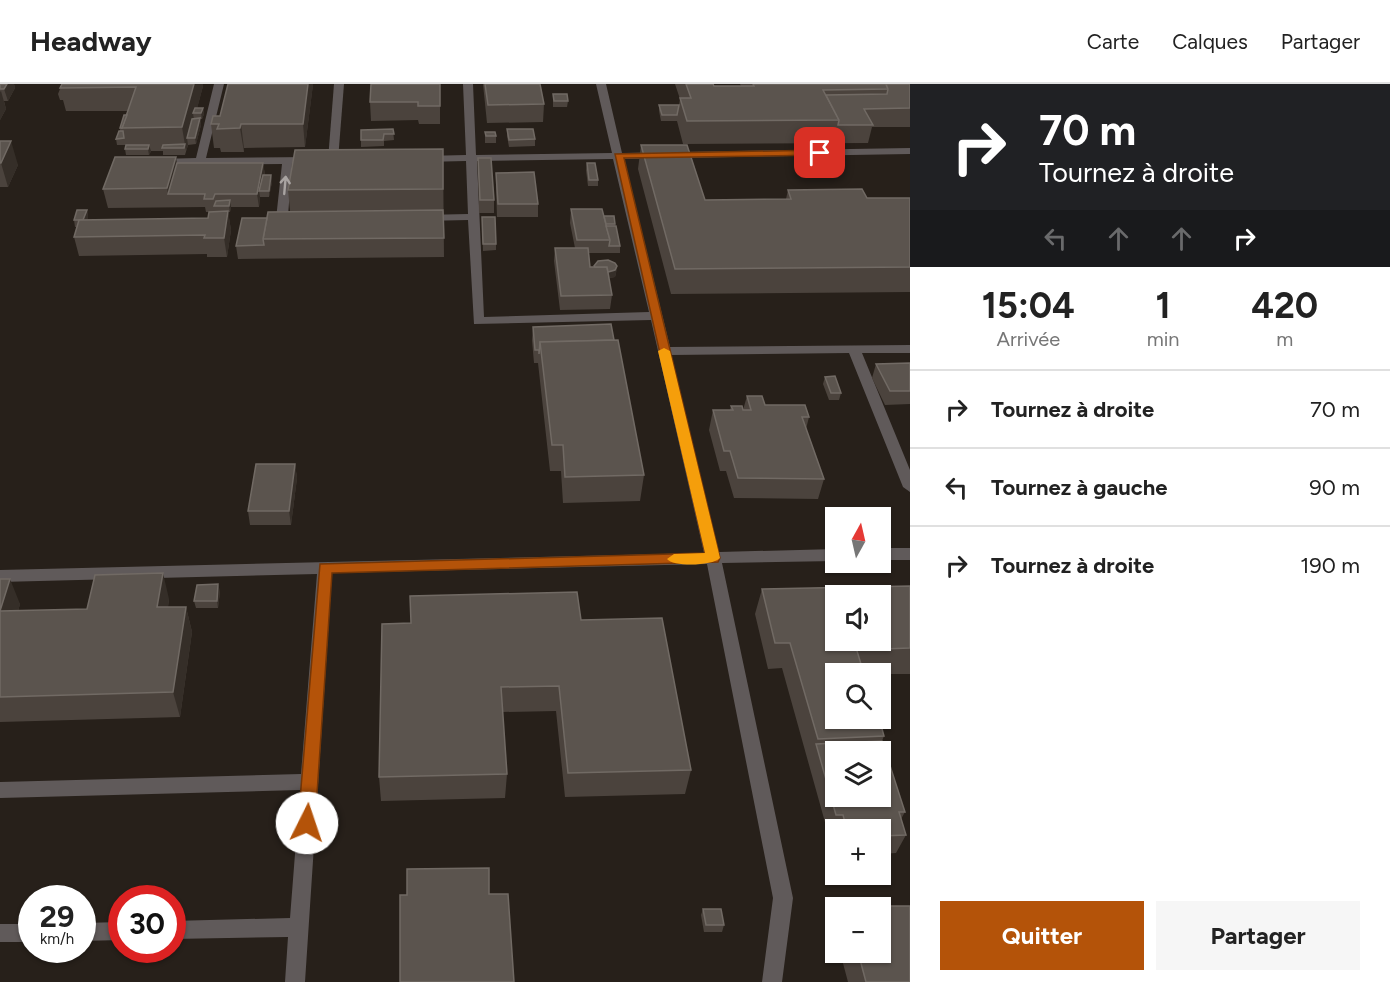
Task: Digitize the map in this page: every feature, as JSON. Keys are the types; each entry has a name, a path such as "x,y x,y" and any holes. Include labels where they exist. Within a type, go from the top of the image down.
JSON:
{"street":[{"path":"200,162 219,84"},
{"path":"333,160 339,84"},
{"path":"468,84 478,321 656,316"},
{"path":"601,84 713,558 783,898 772,982"},
{"path":"414,159 910,151"},
{"path":"144,163 344,160"},
{"path":"287,161 282,219 305,219"},
{"path":"406,218 474,217"},
{"path":"664,351 910,349"},
{"path":"855,350 910,488"},
{"path":"891,554 910,554"},
{"path":"0,576 825,555"},
{"path":"295,982 325,568"},
{"path":"0,790 310,782"},
{"path":"186,930 299,927"},
{"path":"0,933 18,933"}],"building":[{"path":"0,84 7,84 4,89 0,89"},
{"path":"62,84 194,84 182,127 122,128 136,87 60,88"},
{"path":"228,84 308,84 303,124 241,124 240,128 217,129 219,124 211,124 213,116 220,116"},
{"path":"371,84 440,84 440,106 418,106 418,102 370,102"},
{"path":"485,84 540,84 544,104 488,105"},
{"path":"686,84 754,86 753,84 886,84 888,89 823,90 839,120 687,121 680,98 691,98"},
{"path":"886,84 910,84 910,108 864,109 873,125 838,125 839,120 826,95 887,94"},
{"path":"553,94 567,94 568,101 554,101"},
{"path":"659,105 679,105 677,115 662,115"},
{"path":"195,108 203,108 201,113 193,113"},
{"path":"124,115 127,115 120,128"},
{"path":"200,118 195,138 187,138 192,119"},
{"path":"393,129 394,134 384,134 383,140 361,140 361,130"},
{"path":"507,129 533,129 535,139 509,140"},
{"path":"119,131 123,131 124,138 116,139"},
{"path":"485,132 495,132 496,136 486,136"},
{"path":"0,141 11,141 1,163 0,163"},
{"path":"185,144 184,148 162,148 163,145"},
{"path":"126,145 149,145 148,149 125,149"},
{"path":"641,145 687,145 705,200 791,199 788,190 862,189 867,198 910,198 910,267 675,269"},
{"path":"443,149 443,189 288,190 295,150"},
{"path":"115,157 176,157 167,188 103,189"},
{"path":"478,158 491,158 494,200 480,200"},
{"path":"177,163 263,163 257,194 215,194 213,199 204,199 205,194 168,194"},
{"path":"587,163 595,163 598,180 589,180"},
{"path":"534,172 538,204 498,204 496,173"},
{"path":"263,175 271,175 269,191 259,191"},
{"path":"230,200 229,206 214,206 216,201"},
{"path":"571,209 602,209 610,240 577,240"},
{"path":"77,210 87,210 83,220 74,220"},
{"path":"443,210 444,238 263,239 268,212"},
{"path":"228,211 224,238 204,238 205,235 74,237 79,220 208,218 209,212"},
{"path":"604,216 614,216 615,224 606,224"},
{"path":"482,217 495,217 496,244 483,244"},
{"path":"242,218 267,218 264,245 236,246"},
{"path":"606,226 616,226 620,246 609,246 610,240"},
{"path":"555,248 588,248 590,267 607,267 612,295 561,296"},
{"path":"608,260 615,263 617,266 615,270 608,272 607,267 594,266 598,261"},
{"path":"611,324 614,340 540,342 539,354 539,350 535,350 533,327"},
{"path":"618,340 644,475 565,477 563,445 552,445 540,342"},
{"path":"910,363 910,391 890,391 876,364"},
{"path":"835,376 841,393 831,393 825,377"},
{"path":"747,396 762,396 765,405 805,405 809,417 802,417 824,479 738,478 730,451 724,451 713,410 733,410 731,406 742,406 743,410 751,410"},
{"path":"256,464 295,464 289,511 248,511"},
{"path":"163,573 157,607 186,607 173,692 0,697 0,611 87,609 95,575"},
{"path":"0,579 10,579 0,611"},
{"path":"218,584 217,601 194,601 197,585"},
{"path":"891,586 910,586 910,648 891,649"},
{"path":"825,588 825,651 857,651 861,663 825,663 825,729 882,729 884,736 818,739 790,643 775,643 762,589"},
{"path":"577,592 581,620 662,618 691,770 568,773 559,686 501,687 507,774 379,777 382,624 411,623 410,596"},
{"path":"816,744 825,744 825,776"},
{"path":"891,769 905,812 899,812 906,835 891,836 891,819 844,819 843,815 836,815 834,807 891,807"},
{"path":"489,868 489,894 508,894 514,982 400,982 400,895 407,895 407,869"},
{"path":"891,906 910,906 910,982 866,982 861,963 891,963"},
{"path":"703,909 721,909 724,925 706,925"}],"slow traffic":[{"path":"664,351 713,558 674,559"}],"route":[{"path":"307,823 325,568 713,558 618,156 820,153"}]}
